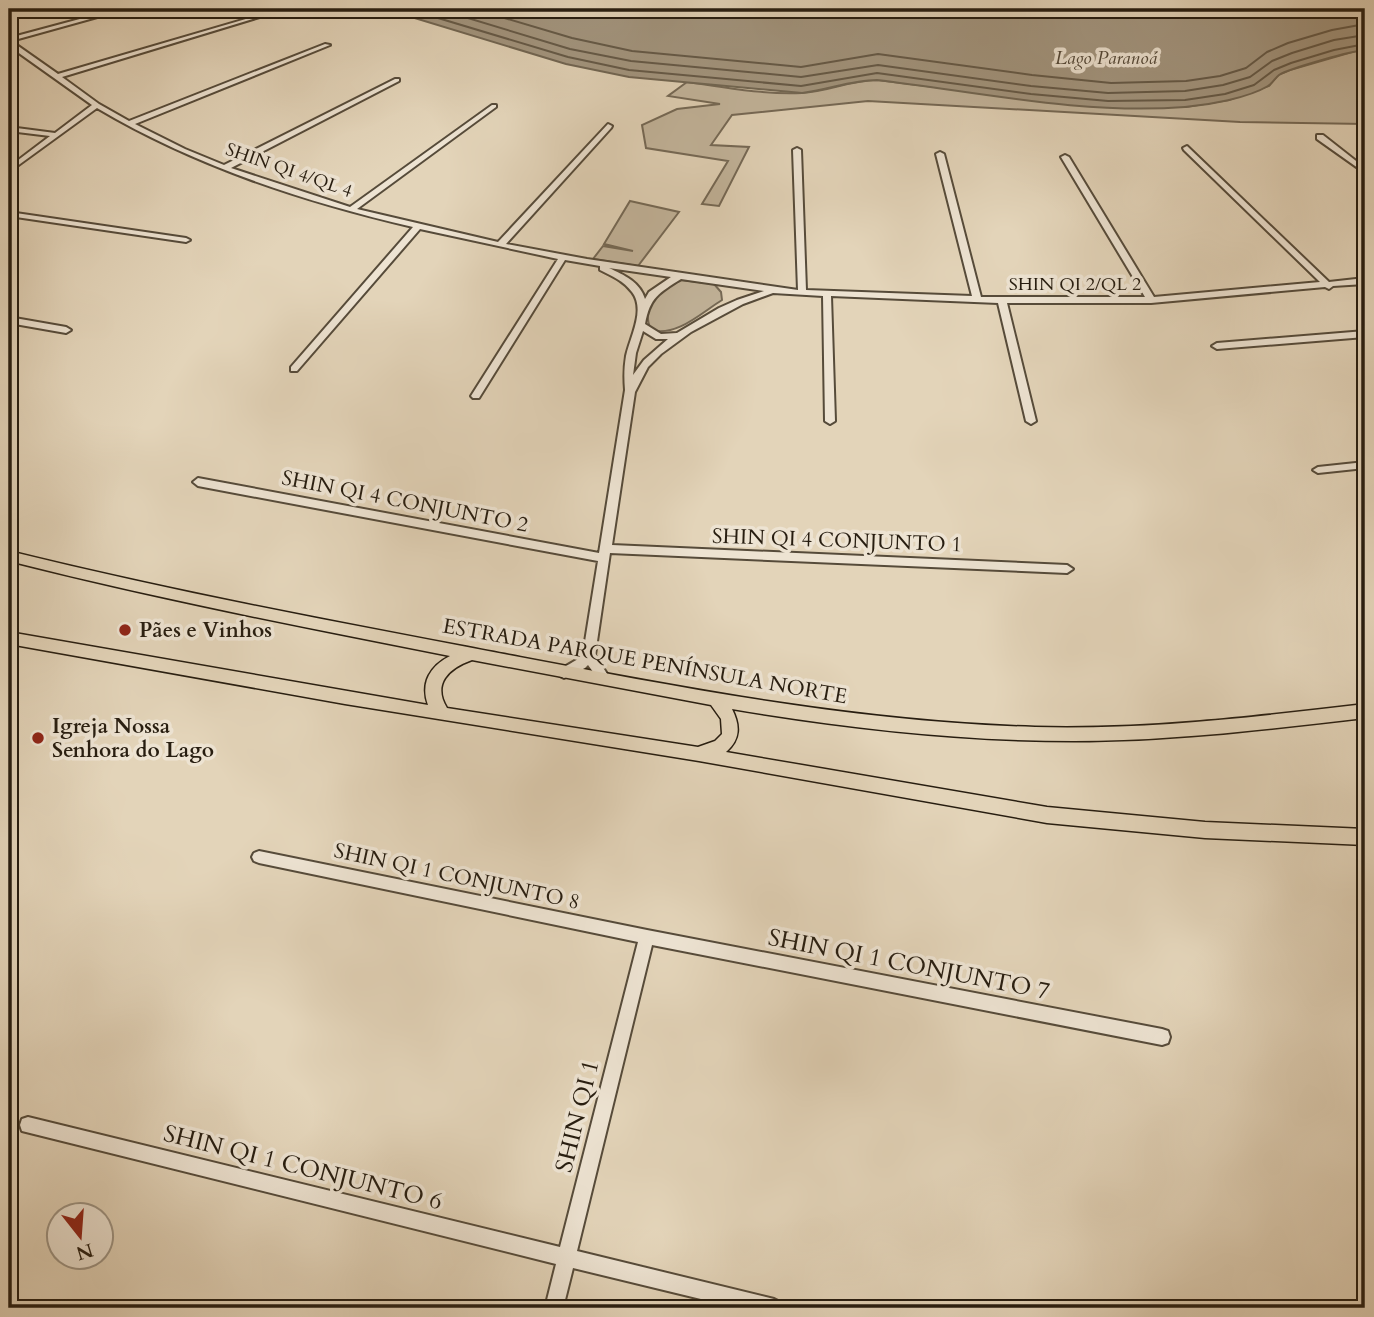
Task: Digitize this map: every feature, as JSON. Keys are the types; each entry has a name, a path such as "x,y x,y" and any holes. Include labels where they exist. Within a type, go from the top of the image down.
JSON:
{"main road":[{"name":"ESTRADA PARQUE PENÍNSULA NORTE","path":"9,555 106,579 564,673 719,702 855,722 1037,734 1237,726 1365,711"},
{"path":"9,638 1047,815 1205,830 1365,837"},
{"path":"442,713 434,702 431,690 435,677 450,662 473,653"},
{"path":"699,754 713,752 724,745 731,735 732,723 719,702"}],"street":[{"path":"9,42 123,9"},
{"path":"56,77 261,15"},
{"name":"SHIN QI 4/QL 4","path":"9,42 56,77 128,124 225,168 351,210 418,227 587,262 723,283"},
{"path":"128,124 327,46"},
{"path":"225,168 397,80"},
{"path":"9,170 97,105"},
{"path":"351,210 494,106"},
{"path":"500,245 608,126"},
{"path":"9,129 57,135"},
{"path":"1320,137 1365,171"},
{"path":"1188,148 1329,286"},
{"path":"797,150 802,292"},
{"path":"940,154 977,299"},
{"path":"1065,157 1150,300"},
{"path":"9,214 186,240"},
{"path":"294,369 418,227"},
{"path":"476,396 563,257"},
{"name":"SHIN QI 4/QL 4","path":"587,262 630,280 642,298 642,310"},
{"path":"564,673 581,665 589,656 631,390 630,365 642,310 657,289 679,276"},
{"name":"SHIN QI 2/QL 2","path":"727,309 757,295 785,292 1002,300 1150,300 1365,281"},
{"path":"631,390 647,362 679,336 727,309 735,297 732,289 723,283"},
{"name":"SHIN QI 2/QL 2","path":"723,283 785,292"},
{"path":"827,294 830,421"},
{"path":"1002,300 1031,421"},
{"path":"9,320 66,330"},
{"path":"640,325 659,337 679,336"},
{"path":"1217,346 1365,334"},
{"path":"1318,470 1365,465"},
{"name":"SHIN QI 4 CONJUNTO 2","path":"198,481 605,554"},
{"name":"SHIN QI 4 CONJUNTO 1","path":"605,554 1067,569"},
{"path":"589,656 605,680"},
{"name":"SHIN QI 1 CONJUNTO 8","path":"259,857 647,937"},
{"name":"SHIN QI 1 CONJUNTO 7","path":"647,937 1162,1037"},
{"name":"SHIN QI 1","path":"554,1308 647,937"},
{"name":"SHIN QI 1 CONJUNTO 6","path":"28,1125 567,1257"},
{"path":"567,1257 774,1308"}],"shaded area":[{"path":"1359,50 1365,51 1365,124 1240,122 868,101 732,115 711,145 749,147 719,206 702,204 728,161 646,148 642,125 677,109 720,104 668,96 687,82 788,93 812,92 877,80 1091,106 1186,107 1229,100 1269,86 1278,75 1290,70"},
{"path":"630,201 679,212 638,266 593,259 603,246 633,251 604,244"},
{"path":"681,280 714,284 721,292 722,300 679,327 651,330 648,313 654,299"}],"water":[{"name":"Lago Paranoá","path":"385,9 1365,9 1365,51 1295,68 1279,75 1260,90 1228,100 1185,107 1108,108 1031,101 877,80 802,93 629,77 566,64"}],"place":[{"name":"Pães e Vinhos","path":"125,630"},
{"name":"Igreja Nossa Senhora do Lago","path":"38,738"}]}
